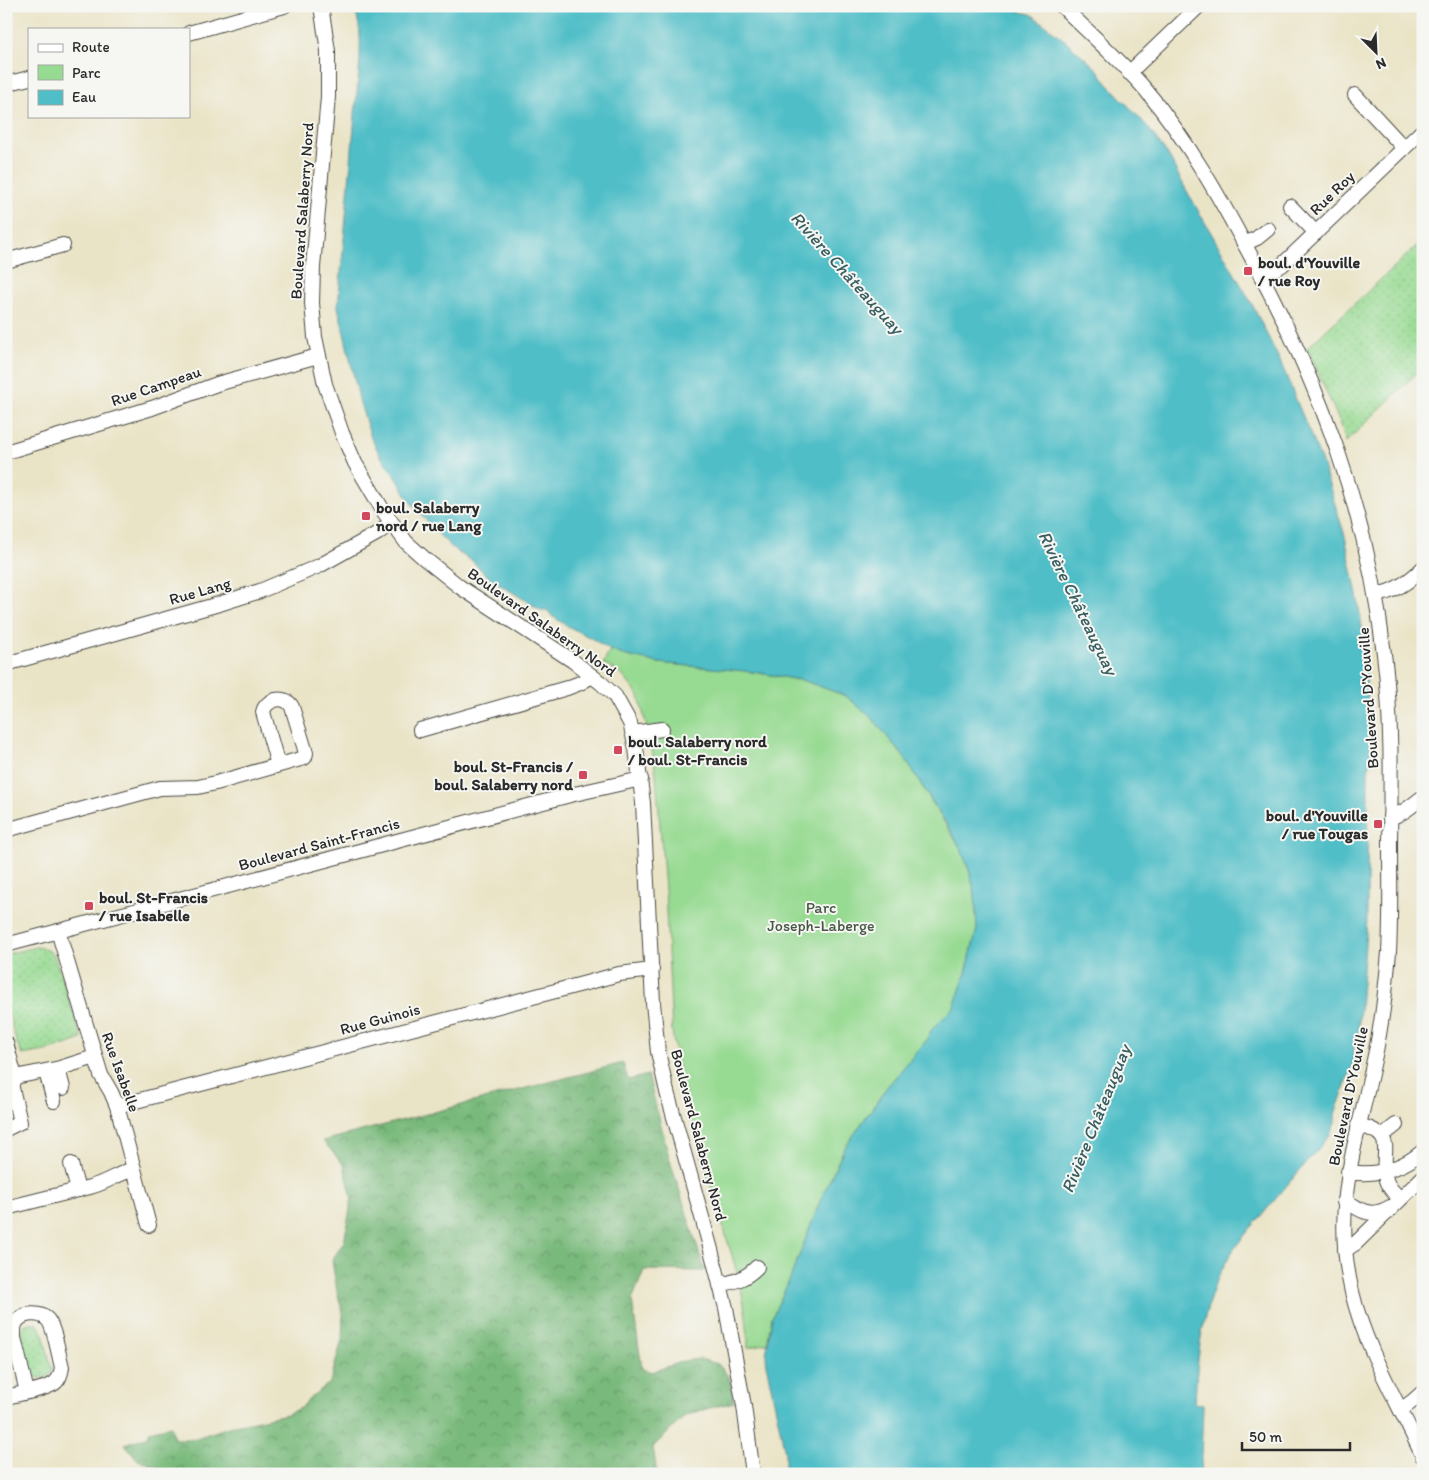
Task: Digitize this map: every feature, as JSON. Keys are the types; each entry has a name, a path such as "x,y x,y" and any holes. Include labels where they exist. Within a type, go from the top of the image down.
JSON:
{"street":[{"path":"190,33 284,6"},
{"name":"Boulevard Salaberry Nord","path":"321,6 328,51 329,84 313,267 312,312 318,356 330,398 349,449 363,478 392,523 414,550 482,602 592,676 608,689 626,714 633,733 641,779 655,1032 660,1062 720,1285 744,1406 753,1474"},
{"name":"Boulevard D'Youville","path":"1062,6 1151,96 1205,174 1261,276 1294,346 1335,442 1361,525 1376,595 1389,698 1390,938 1382,1019 1376,1056 1348,1172 1344,1202 1345,1250 1351,1289 1363,1329 1423,1458"},
{"path":"1129,73 1199,6"},
{"path":"6,84 28,78"},
{"path":"1355,95 1404,148"},
{"name":"Rue Roy","path":"1261,276 1282,265 1423,130"},
{"path":"1290,206 1316,233"},
{"path":"1244,244 1268,229"},
{"path":"6,261 63,245"},
{"name":"Rue Campeau","path":"6,452 169,402 216,384 318,356"},
{"name":"Rue Lang","path":"6,664 260,591 340,555 392,523"},
{"path":"1376,595 1386,593 1397,587 1423,568"},
{"path":"420,730 567,688 592,676"},
{"path":"6,830 160,788 206,786 304,758 306,755 291,704 287,700 282,699 269,703 263,712 278,765"},
{"path":"633,733 662,729"},
{"name":"Boulevard Saint-Francis","path":"6,945 579,793 641,779"},
{"path":"1390,816 1404,811 1423,797"},
{"name":"Rue Isabelle","path":"58,931 101,1075 117,1106 149,1225"},
{"name":"Rue Guinois","path":"117,1106 619,974 652,970"},
{"path":"6,1043 15,1077 12,1088 20,1122 6,1129"},
{"path":"15,1077 52,1070 96,1057"},
{"path":"52,1070 64,1088"},
{"path":"52,1070 54,1101"},
{"path":"1358,1125 1375,1130 1382,1136 1386,1150 1386,1182 1398,1202"},
{"path":"1382,1136 1396,1125"},
{"path":"1348,1172 1369,1174 1385,1170 1404,1164 1423,1151"},
{"path":"71,1164 78,1190"},
{"path":"6,1208 102,1184 134,1169"},
{"path":"1345,1250 1351,1247 1423,1177"},
{"path":"1344,1202 1371,1213 1382,1211 1398,1202"},
{"path":"720,1285 742,1279 757,1267"},
{"path":"6,1397 27,1392 54,1384 61,1374 62,1367 51,1326 48,1319 37,1314 30,1314 18,1319 14,1331 27,1392"},
{"path":"1400,1410 1423,1392"}],"green space":[{"path":"1423,240 1423,367 1346,442 1341,425 1307,348"},
{"name":"Parc Joseph-Laberge","path":"610,650 659,663 735,669 805,681 846,696 873,719 904,757 961,849 975,894 977,929 966,973 954,1007 932,1029 927,1040 887,1087 844,1149 821,1199 790,1279 772,1317 767,1343 748,1348 746,1317 733,1258 687,1106 676,1056 672,1031 665,889 656,775 652,749 639,696 623,676 603,664"},
{"path":"36,947 46,949 54,955 82,1039 51,1050 22,1055 16,1041 6,1004 6,954"},
{"path":"623,1063 628,1080 648,1075 671,1164 705,1271 644,1270 632,1300 642,1369 652,1372 683,1361 700,1359 718,1364 729,1377 734,1402 685,1416 653,1447 657,1474 163,1474 158,1467 138,1460 125,1444 149,1436 149,1431 171,1426 174,1439 193,1439 235,1425 287,1414 302,1407 312,1396 330,1383 342,1340 343,1314 332,1260 344,1242 352,1198 344,1165 323,1141"},
{"path":"36,1323 42,1330 52,1370 46,1378 36,1377 29,1363 22,1330 24,1325"}],"water":[{"name":"Rivière Châteauguay","path":"352,6 1013,6 1021,12 1031,14 1067,42 1098,70 1106,82 1147,126 1168,155 1252,304 1280,361 1321,460 1345,536 1358,600 1366,655 1371,753 1368,773 1367,920 1358,1033 1354,1046 1353,1064 1335,1114 1335,1123 1330,1135 1238,1243 1226,1262 1211,1295 1199,1349 1195,1403 1203,1405 1202,1474 785,1474 785,1452 767,1368 766,1355 772,1317 790,1279 821,1199 844,1149 887,1087 927,1040 932,1029 954,1007 966,973 977,929 975,894 969,870 961,849 951,831 904,757 873,719 846,696 805,681 755,672 659,663 610,650 569,627 552,616 547,610 541,610 491,579 437,533 409,500 371,438 360,403 338,307 360,59 359,25"}],"place":[{"name":"boul. d'Youville / rue Roy","path":"1248,271"},
{"name":"boul. Salaberry nord / rue Lang","path":"366,516"},
{"name":"boul. Salaberry nord / boul. St-Francis","path":"618,750"},
{"name":"boul. St-Francis / boul. Salaberry nord","path":"583,775"},
{"name":"boul. d'Youville / rue Tougas","path":"1378,824"},
{"name":"boul. St-Francis / rue Isabelle","path":"89,906"}]}
